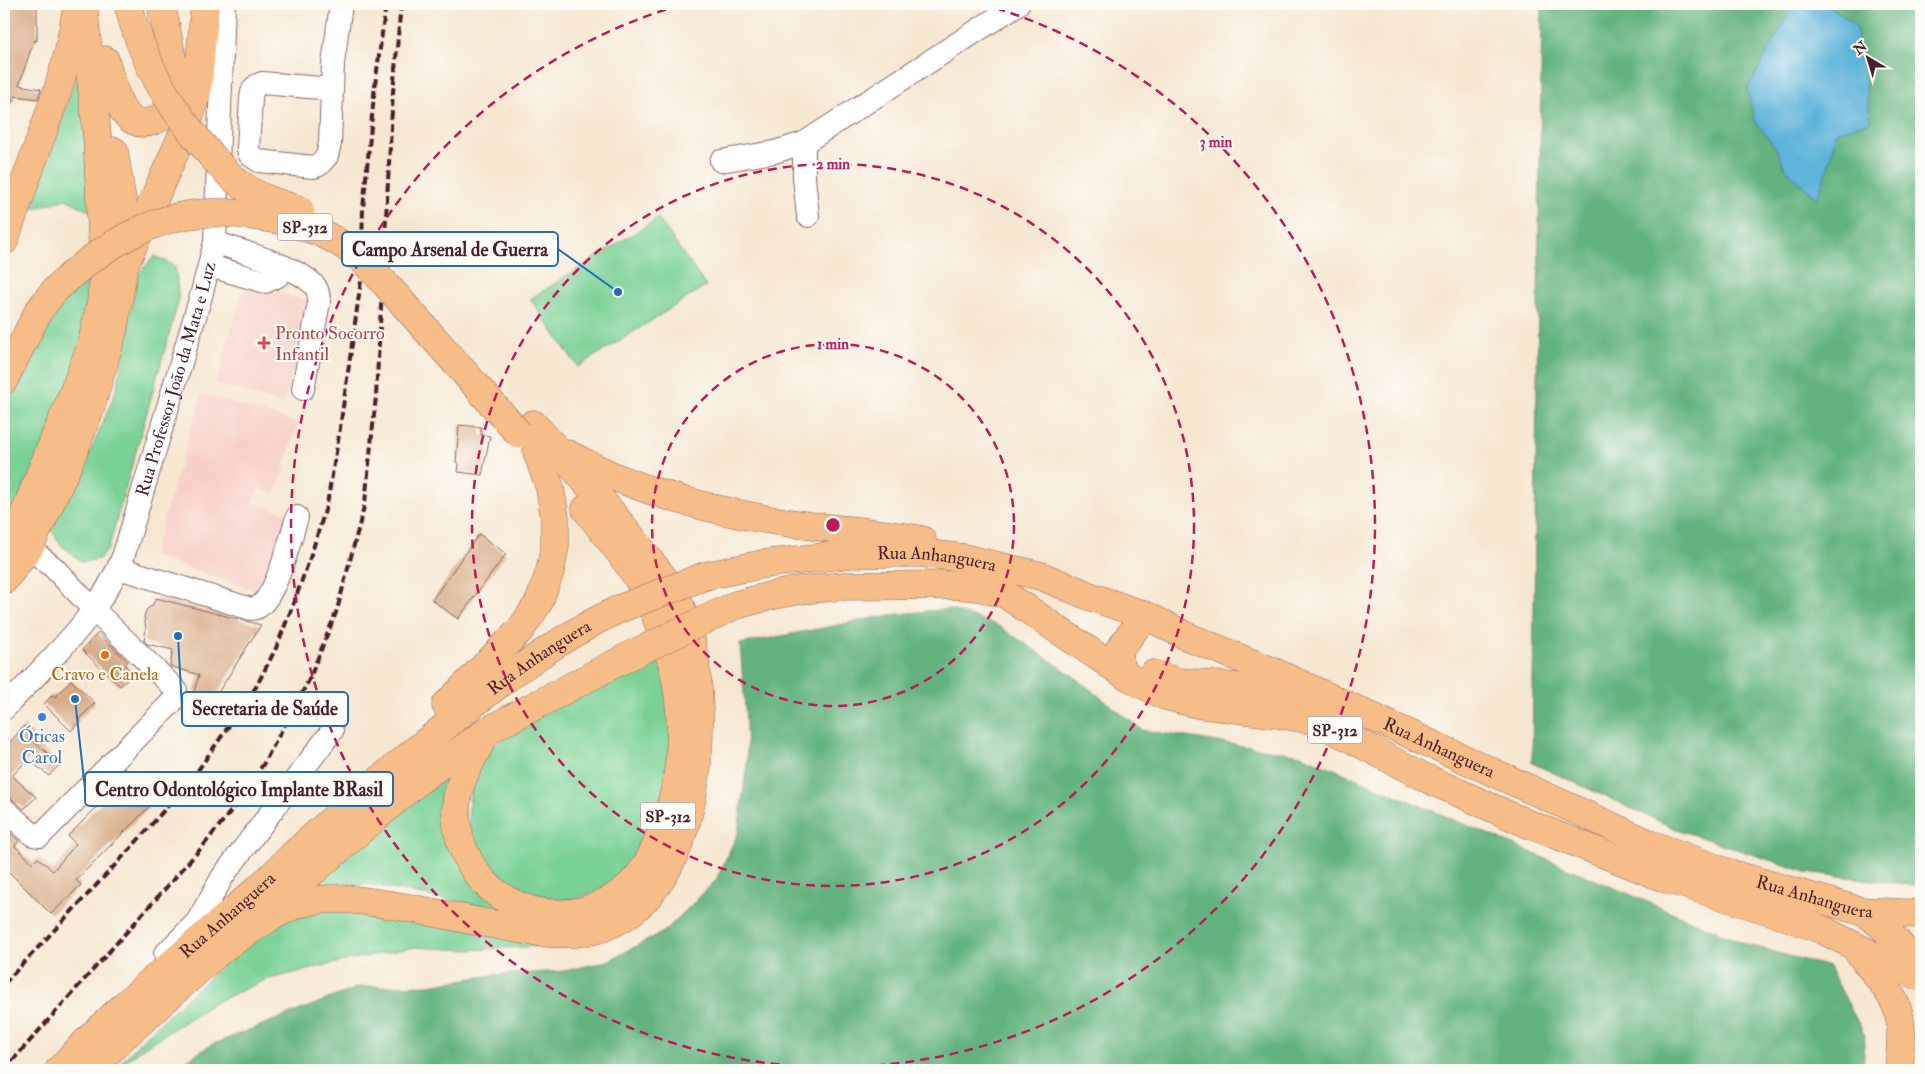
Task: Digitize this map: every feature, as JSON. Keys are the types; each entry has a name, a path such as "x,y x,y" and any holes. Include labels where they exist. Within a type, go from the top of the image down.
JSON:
{"main road":[{"path":"57,92 61,32 58,4"},
{"path":"4,241 57,92 69,51 77,4"},
{"path":"4,580 16,548 23,518 91,346 101,302 104,275 97,135 83,4"},
{"path":"16,548 69,463 90,410 113,331 124,266 123,207 109,123 100,4"},
{"name":"SP-312","path":"128,4 135,33 150,68 175,110 192,133 228,174 243,186 284,205 322,218 344,230 368,247 388,265 536,439 580,502 638,578 655,613 674,669 680,712 681,746 668,815 650,860 640,876 623,892 594,908 578,913 557,915 538,913 524,908 508,901 486,884 467,859 460,836 456,811 457,797 462,780 488,731"},
{"path":"105,60 120,107 126,116 143,123 154,120 170,110 173,103 173,67 161,4"},
{"path":"124,266 186,127 197,92 205,4"},
{"path":"4,343 32,310 50,278 95,241 132,220 189,202 218,200 284,205"},
{"name":"SP-312","path":"4,380 32,310 99,253 132,234 171,219 206,213 241,214 284,220 320,233 357,255 536,439 613,476 688,502 747,516 869,532 960,548 1041,576"},
{"path":"292,856 481,671 521,629 539,602 550,571 555,546 555,518 550,488 536,439"},
{"path":"222,949 296,905 311,901 336,899 388,904 527,931 559,934 585,932 604,927 618,920 641,902 662,880 676,852 695,783 700,738 698,697 690,639 679,604 656,568 627,531 536,439"},
{"name":"Rua Anhanguera","path":"75,1064 118,1009 263,884 292,856 392,769 543,651 584,626 619,609 705,576 763,564 850,554 920,553 963,558 1041,576 1092,597 1149,617 1186,636 1274,672 1650,844 1732,874 1861,911 1921,914"},
{"path":"1003,567 1008,578 1015,586 1046,604 1120,665 1142,669 1179,682 1294,692 1362,713"},
{"name":"Rua Anhanguera","path":"75,1064 119,1041 222,949 418,782 488,731 635,653 736,606 800,590 844,586 928,584 978,587 1005,594 1120,665 1144,686 1180,701 1280,714 1317,721 1428,779 1526,823 1667,879 1777,913 1823,930 1902,970 1921,977"},
{"path":"1120,665 1136,627 1149,617"},
{"path":"1861,911 1876,919 1921,972"},
{"path":"1853,945 1892,998 1897,1008 1900,1020 1899,1070"}],"street":[{"name":"Rua Professor João da Mata e Luz","path":"4,709 94,610 119,568 210,266 215,242 224,4"},
{"path":"332,89 262,83 256,86 252,90 251,98 248,149 250,155 259,161 313,167 318,165 327,156 330,143 332,89 341,4"},
{"path":"721,161 774,152 804,142 1018,4"},
{"path":"804,142 804,178 808,216"},
{"path":"215,242 285,267 314,284 319,294 303,389"},
{"path":"210,266 265,282 278,276 285,267"},
{"path":"119,568 251,609 258,608 269,595 274,584 297,516"},
{"path":"4,809 33,835 40,836 176,696 176,690 53,567 16,548"},
{"path":"75,1064 128,991 197,922 223,876 332,731"},
{"path":"243,848 238,865 239,881 250,886 263,884"}],"shaded area":[{"name":"Pronto Socorro Infantil","path":"245,283 312,302 283,404 216,384"},
{"path":"202,394 298,423 276,493 258,489 253,502 294,516 267,594 152,556"}],"green space":[{"path":"1542,4 1921,4 1921,886 1806,872 1676,829 1532,763"},
{"path":"83,56 95,214 66,199 31,210"},
{"path":"658,218 706,286 578,367 530,299"},
{"path":"155,256 175,266 179,299 108,550 99,559 82,562 62,546 51,530 92,448 116,391 138,274"},
{"path":"88,275 94,302 79,363 4,534 4,401 24,369 53,312"},
{"path":"948,609 997,625 1072,675 1142,730 1301,755 1749,945 1829,967 1865,1036 1863,1070 171,1070 211,1045 359,987 429,985 492,975 565,971 608,961 665,931 716,880 738,833 747,763 746,720 740,644 890,615"},
{"path":"662,654 675,712 662,815 626,879 576,899 539,900 516,892 495,875 479,856 468,824 470,790 483,757 509,732"},
{"path":"459,761 443,809 526,915 372,885 335,883 310,888"},
{"path":"334,905 562,945 466,950 415,947 348,960 265,980 214,1003 143,1048 114,1070 142,1040 249,941 275,922"}],"water":[{"path":"1794,4 1827,4 1856,26 1871,121 1836,132 1830,161 1817,199 1785,168 1776,148 1755,121 1747,90"}],"building":[{"path":"4,4 37,4 37,41 35,40 30,52 19,85 41,89 38,99 15,96 4,118"},
{"path":"459,425 481,427 481,435 490,436 482,475 458,472 459,464 456,462"},
{"path":"479,534 506,554 458,619 432,600"},
{"path":"156,598 261,625 214,699 194,692 199,675 170,666 173,650 147,644 144,640 146,629 144,616"},
{"name":"Cravo e Canela","path":"98,633 128,662 125,665 133,674 120,686 82,650"},
{"path":"71,680 95,703 78,720 80,721 71,731 44,704 52,695 55,697"},
{"path":"24,726 35,737 32,740 60,764 49,776 28,759 12,776 36,797 24,809 12,799 4,796 4,749"},
{"path":"125,768 157,799 76,880 81,885 51,914 4,867 4,827 19,841 15,846 33,863 38,858 53,871 76,844 68,836 106,798 101,793"}],"railway":[{"path":"4,984 131,848 194,776 256,687 276,648 293,605 327,504 339,435 361,281 363,209 375,85 386,4"},
{"path":"4,1070 203,846 235,806 264,763 309,680 337,610 365,503 376,396 393,92 401,4"}],"place":[{"name":"Campo Arsenal de Guerra","path":"618,292"},
{"name":"Pronto Socorro Infantil","path":"264,343"},
{"name":"Secretaria de Saúde","path":"178,636"},
{"name":"Cravo e Canela","path":"105,655"},
{"name":"Centro Odontológico Implante BRasil","path":"75,699"},
{"name":"Óticas Carol","path":"42,717"}]}
